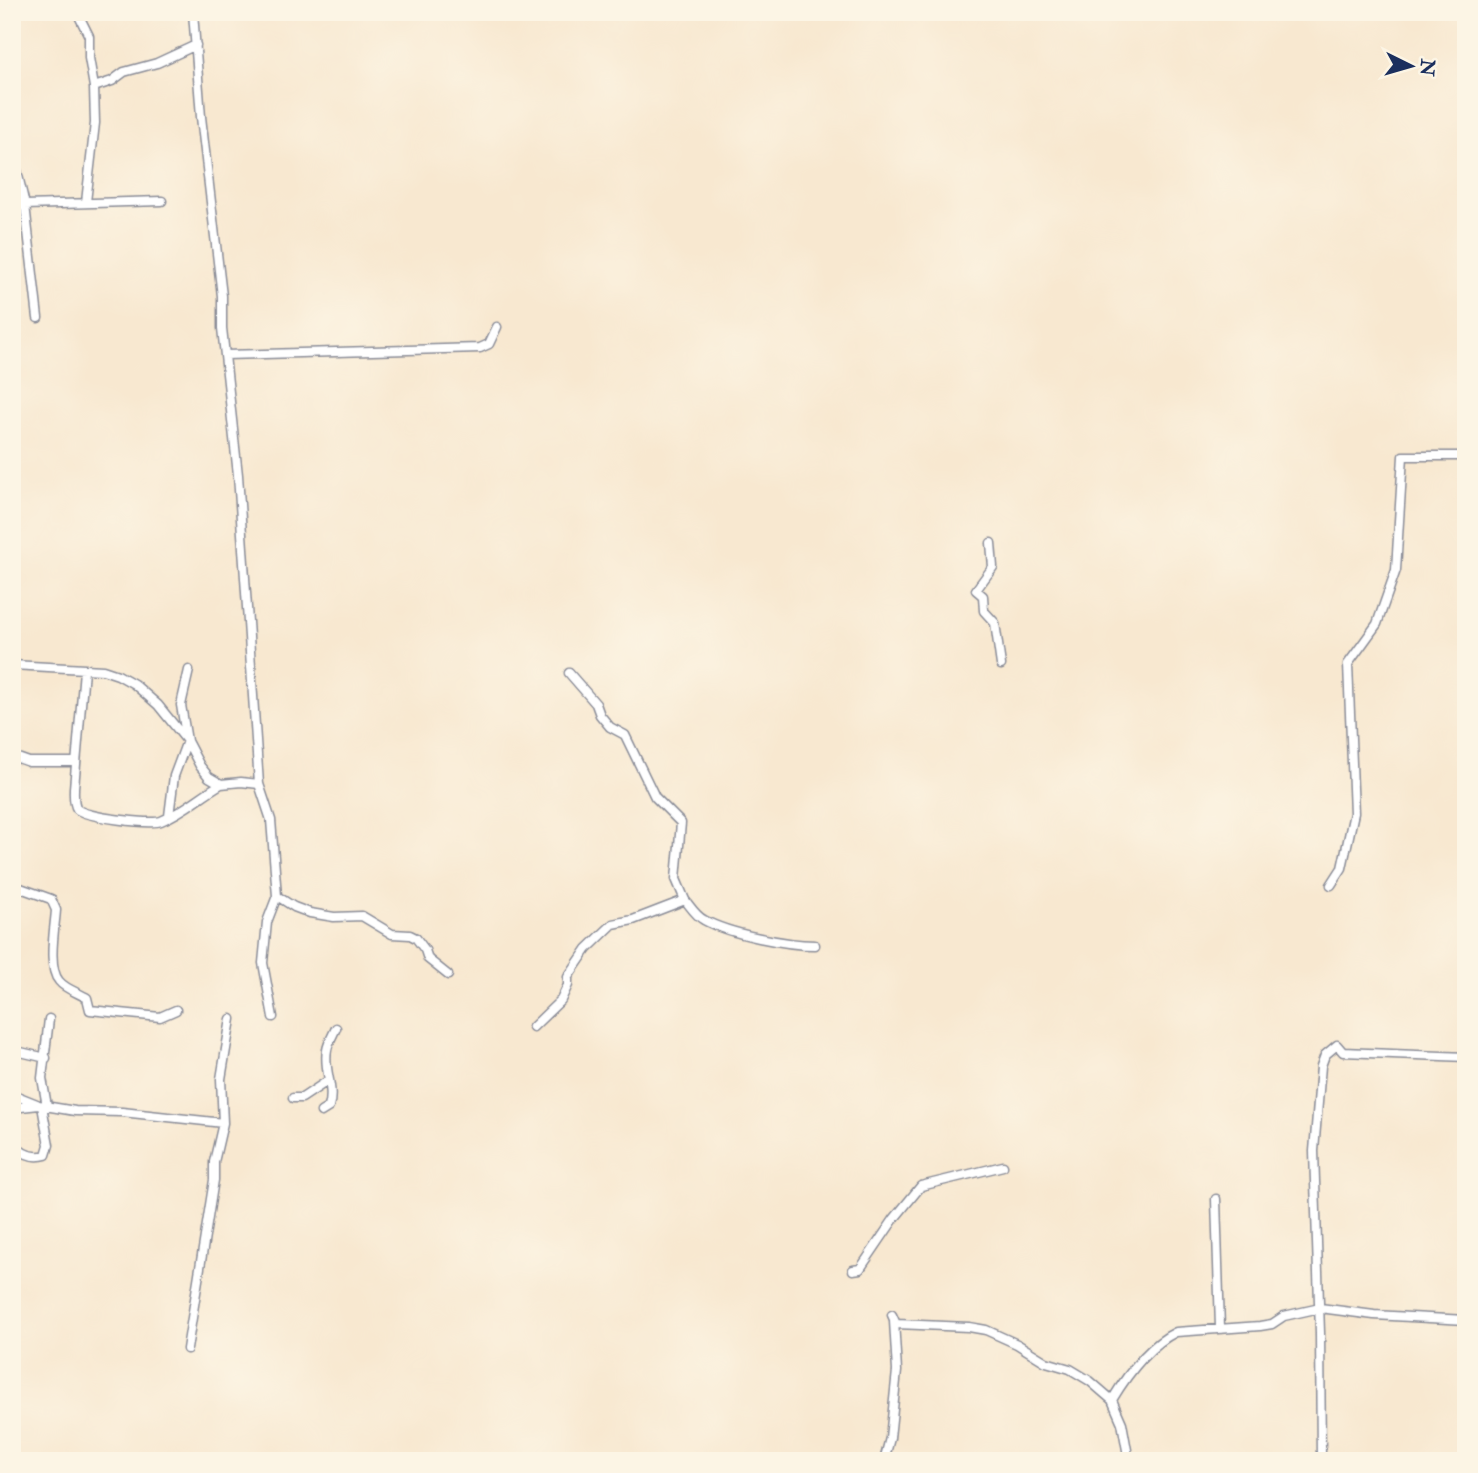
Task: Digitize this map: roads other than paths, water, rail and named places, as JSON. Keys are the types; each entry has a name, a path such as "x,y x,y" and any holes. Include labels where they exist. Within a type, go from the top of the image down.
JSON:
{"street":[{"path":"77,12 89,36 89,58 94,87 95,123 86,202"},
{"path":"193,12 201,117 222,296 225,355 238,475 259,784 271,820 277,896 267,922 263,963 273,1017"},
{"path":"94,87 112,81 124,72 157,63 196,46"},
{"path":"12,150 25,205 38,318"},
{"path":"12,207 162,201"},
{"path":"225,355 481,348 489,344 497,327"},
{"path":"1331,885 1342,868 1354,813 1348,664 1377,624 1396,570 1403,456 1466,456"},
{"path":"991,543 993,567 976,590 983,596 984,611 995,623 1001,665"},
{"path":"12,665 103,670 134,684 158,705 187,741 209,777 221,784"},
{"path":"84,670 74,803 79,811 90,816 159,822 180,812 221,784 259,784"},
{"path":"169,816 174,776 187,741 181,705 189,670"},
{"path":"569,673 596,704 600,715 610,727 625,735 655,797 681,823 676,879 685,900 702,919 730,930 797,945 815,945"},
{"path":"13,755 29,762 76,762"},
{"path":"12,885 51,899 54,903 54,972 64,986 88,998 90,1010 160,1017 176,1010"},
{"path":"277,896 310,913 334,917 362,916 392,934 410,935 416,938 428,959 448,975"},
{"path":"533,1027 561,1000 568,977 587,949 613,924 633,920 685,900"},
{"path":"12,1141 22,1153 39,1157 46,1155 49,1145 42,1078 49,1019"},
{"path":"187,1349 214,1180 214,1162 223,1122 221,1079 232,1019"},
{"path":"321,1112 329,1107 333,1096 327,1050 336,1028"},
{"path":"1321,1461 1320,1308 1314,1150 1321,1066 1325,1055 1337,1045 1343,1052 1466,1057"},
{"path":"12,1050 46,1058"},
{"path":"293,1098 302,1098 329,1080"},
{"path":"12,1094 43,1106"},
{"path":"12,1108 43,1106 223,1122"},
{"path":"853,1270 860,1269 894,1219 921,1186 1003,1166"},
{"path":"1216,1199 1220,1328"},
{"path":"1112,1400 1121,1384 1164,1338 1176,1332 1272,1324 1284,1316 1320,1308 1374,1315 1466,1320"},
{"path":"884,1461 890,1438 897,1371 893,1318 896,1324 986,1330 1017,1344 1045,1362 1070,1369 1090,1381 1112,1400 1122,1423 1129,1461"}]}
